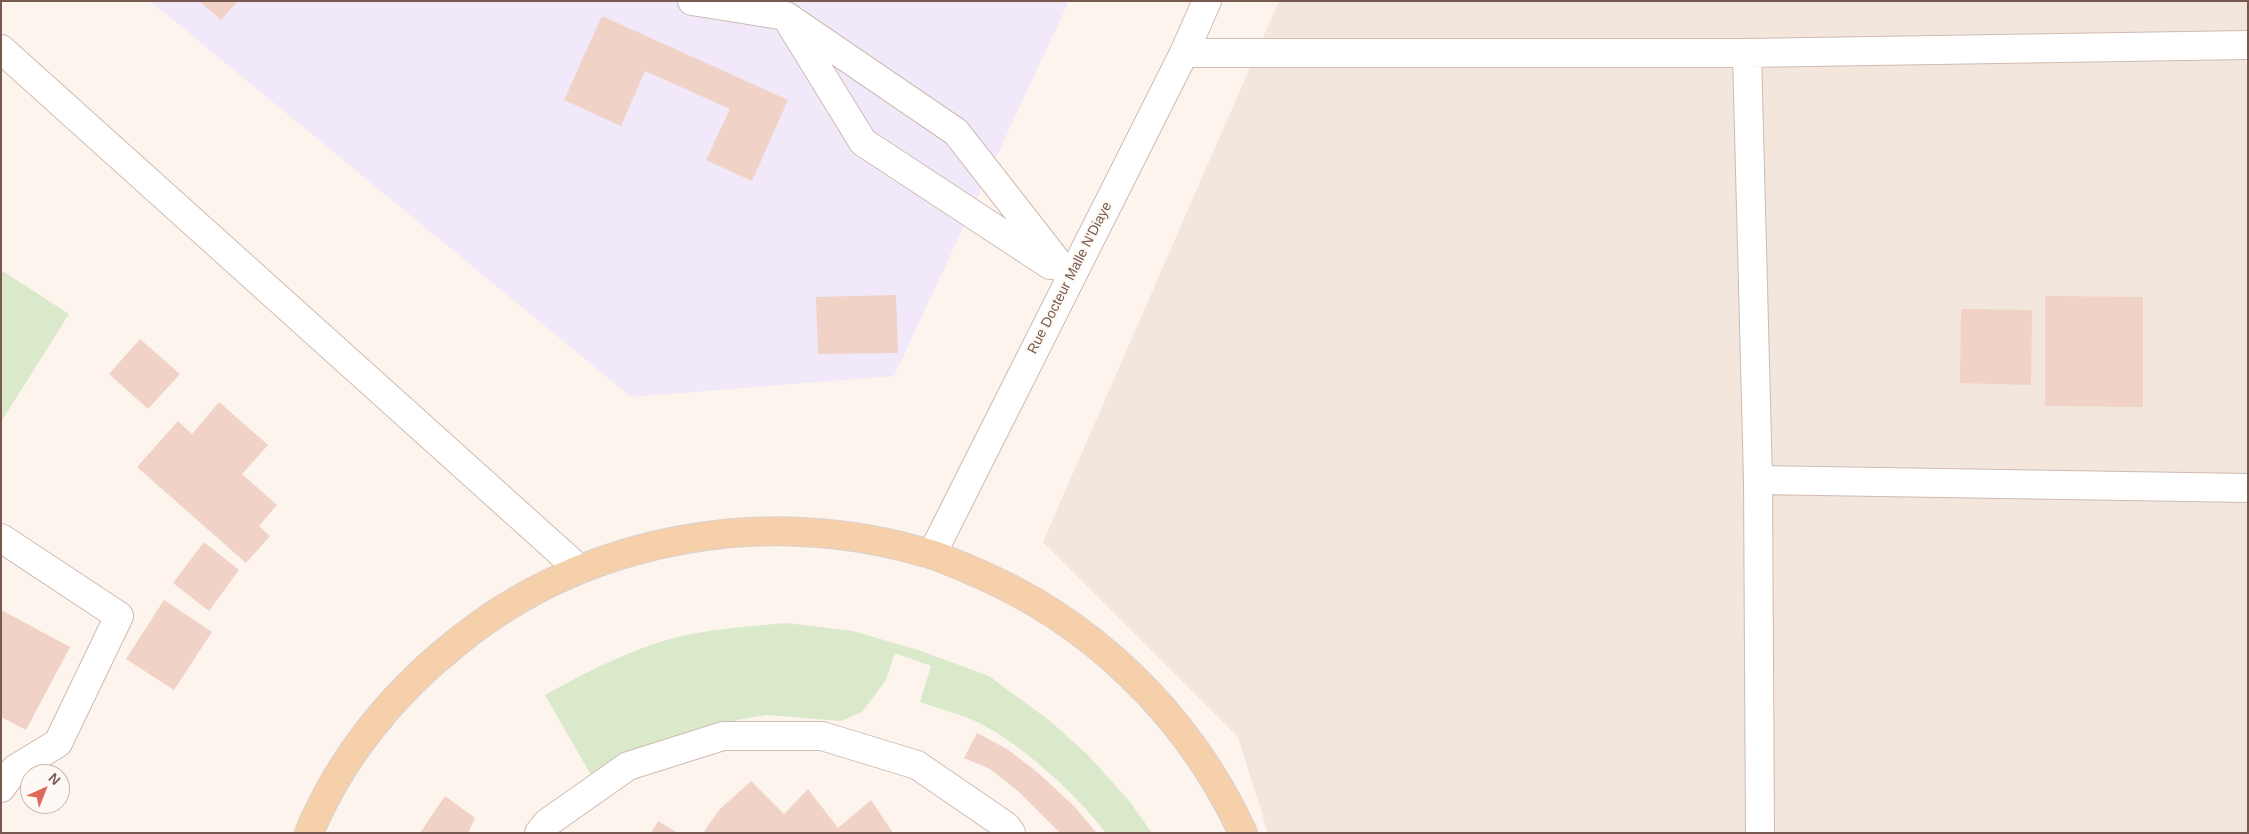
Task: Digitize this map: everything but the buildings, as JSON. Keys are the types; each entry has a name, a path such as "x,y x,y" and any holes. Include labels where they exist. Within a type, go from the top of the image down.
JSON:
{"main road":[{"path":"309,833 356,748 382,715 439,656 471,630 506,607 579,569 618,555 700,536 784,530 868,539 932,554 982,575 1044,607 1074,627 1128,672 1154,697 1197,752 1217,782 1243,833"}],"street":[{"path":"692,1 784,6 956,132 1070,278"},
{"name":"Rue Docteur Malle N'Diaye","path":"932,554 1184,53 1207,1"},
{"path":"784,6 862,142 1070,278"},
{"path":"1184,53 1747,53 2248,45"},
{"path":"1,49 579,569"},
{"path":"1747,53 1758,480 1760,833"},
{"path":"1758,480 2248,488"},
{"path":"1,538 119,616 58,743 6,773"},
{"path":"540,833 547,823 628,766 723,736 822,736 917,765 1006,826 1011,833"}],"shaded area":[{"path":"150,1 1069,1 894,376 631,397"},
{"path":"1279,1 2248,1 2248,833 1268,833 1238,737 1043,542"}],"green space":[{"path":"1,270 69,314 1,422"},
{"path":"786,623 853,631 918,650 989,676 1050,721 1088,755 1130,802 1152,833 1106,833 1063,786 1010,741 975,721 920,702 931,666 895,653 886,680 862,712 841,721 766,715 737,720 706,729 591,775 545,695 610,662 667,640 718,630"}]}
